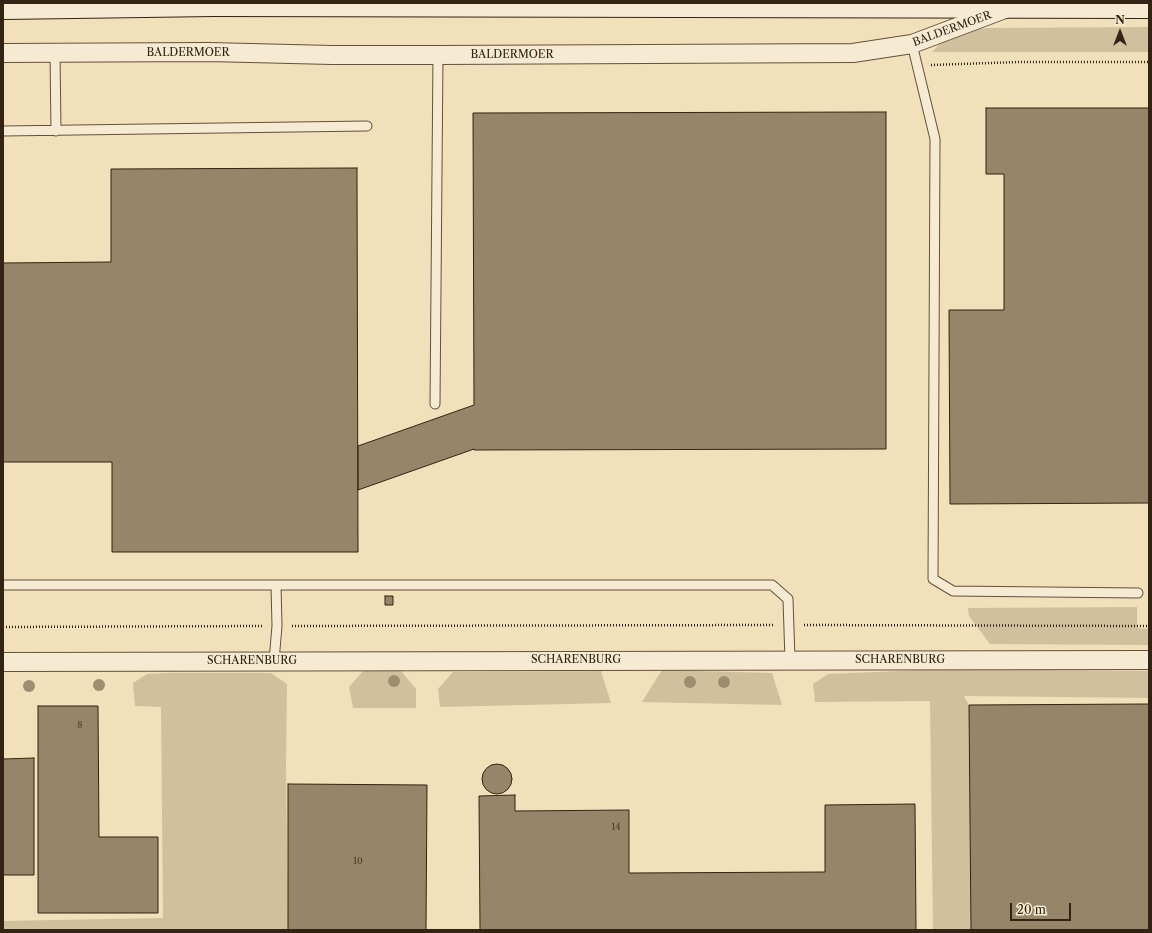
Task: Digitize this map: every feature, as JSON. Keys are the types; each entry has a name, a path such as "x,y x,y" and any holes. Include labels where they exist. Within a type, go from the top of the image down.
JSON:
{"main road":[{"path":"3,8 214,5 1149,7"}],"street":[{"name":"BALDERMOER","path":"3,53 209,52 332,55 438,55 853,53 912,44 1013,7"},
{"name":"SCHARENBURG","path":"3,662 1149,660"}],"lane":[{"path":"912,44 935,139 933,579 953,591 1138,593"},
{"path":"55,53 56,131"},
{"path":"435,404 438,55"},
{"path":"3,131 367,126"},
{"path":"3,585 772,585 788,600 790,660"},
{"path":"274,661 277,626 276,585"}],"path":[{"path":"3,627 790,625 1149,626"}],"shaded area":[{"path":"1149,27 1149,52 932,52 949,34 986,28"},
{"path":"1137,607 1137,628 1148,629 1149,612 1149,645 990,644 969,616 968,608"},
{"path":"948,669 1149,671 1149,698 964,696 969,705 971,930 933,930 930,701 815,702 813,684 828,674"},
{"path":"662,670 772,673 782,705 642,702"},
{"path":"363,671 401,671 416,689 416,708 353,708 349,687"},
{"path":"601,671 611,703 440,707 438,689 453,672"},
{"path":"271,673 287,684 286,764 288,930 3,930 3,921 163,918 161,707 135,706 133,683 147,674"}],"building":[{"path":"986,108 1149,108 1149,503 950,504 949,310 1004,310 1004,174 986,174"},
{"path":"886,112 886,449 474,449 358,490 358,446 474,405 473,113"},
{"path":"357,168 358,552 112,552 112,462 3,462 3,263 111,262 111,169"},
{"path":"385,596 393,596 393,605 385,605"},
{"path":"1149,704 1149,930 971,930 969,705"},
{"path":"38,706 98,706 99,837 158,837 158,913 38,913"},
{"path":"34,758 34,875 3,875 3,759"},
{"path":"497,764 508,768 512,779 508,790 497,794 486,790 482,779 486,768"},
{"path":"288,784 427,785 426,930 288,930"},
{"path":"515,795 515,811 629,810 629,873 825,872 825,805 915,804 916,930 480,930 479,796"}]}
